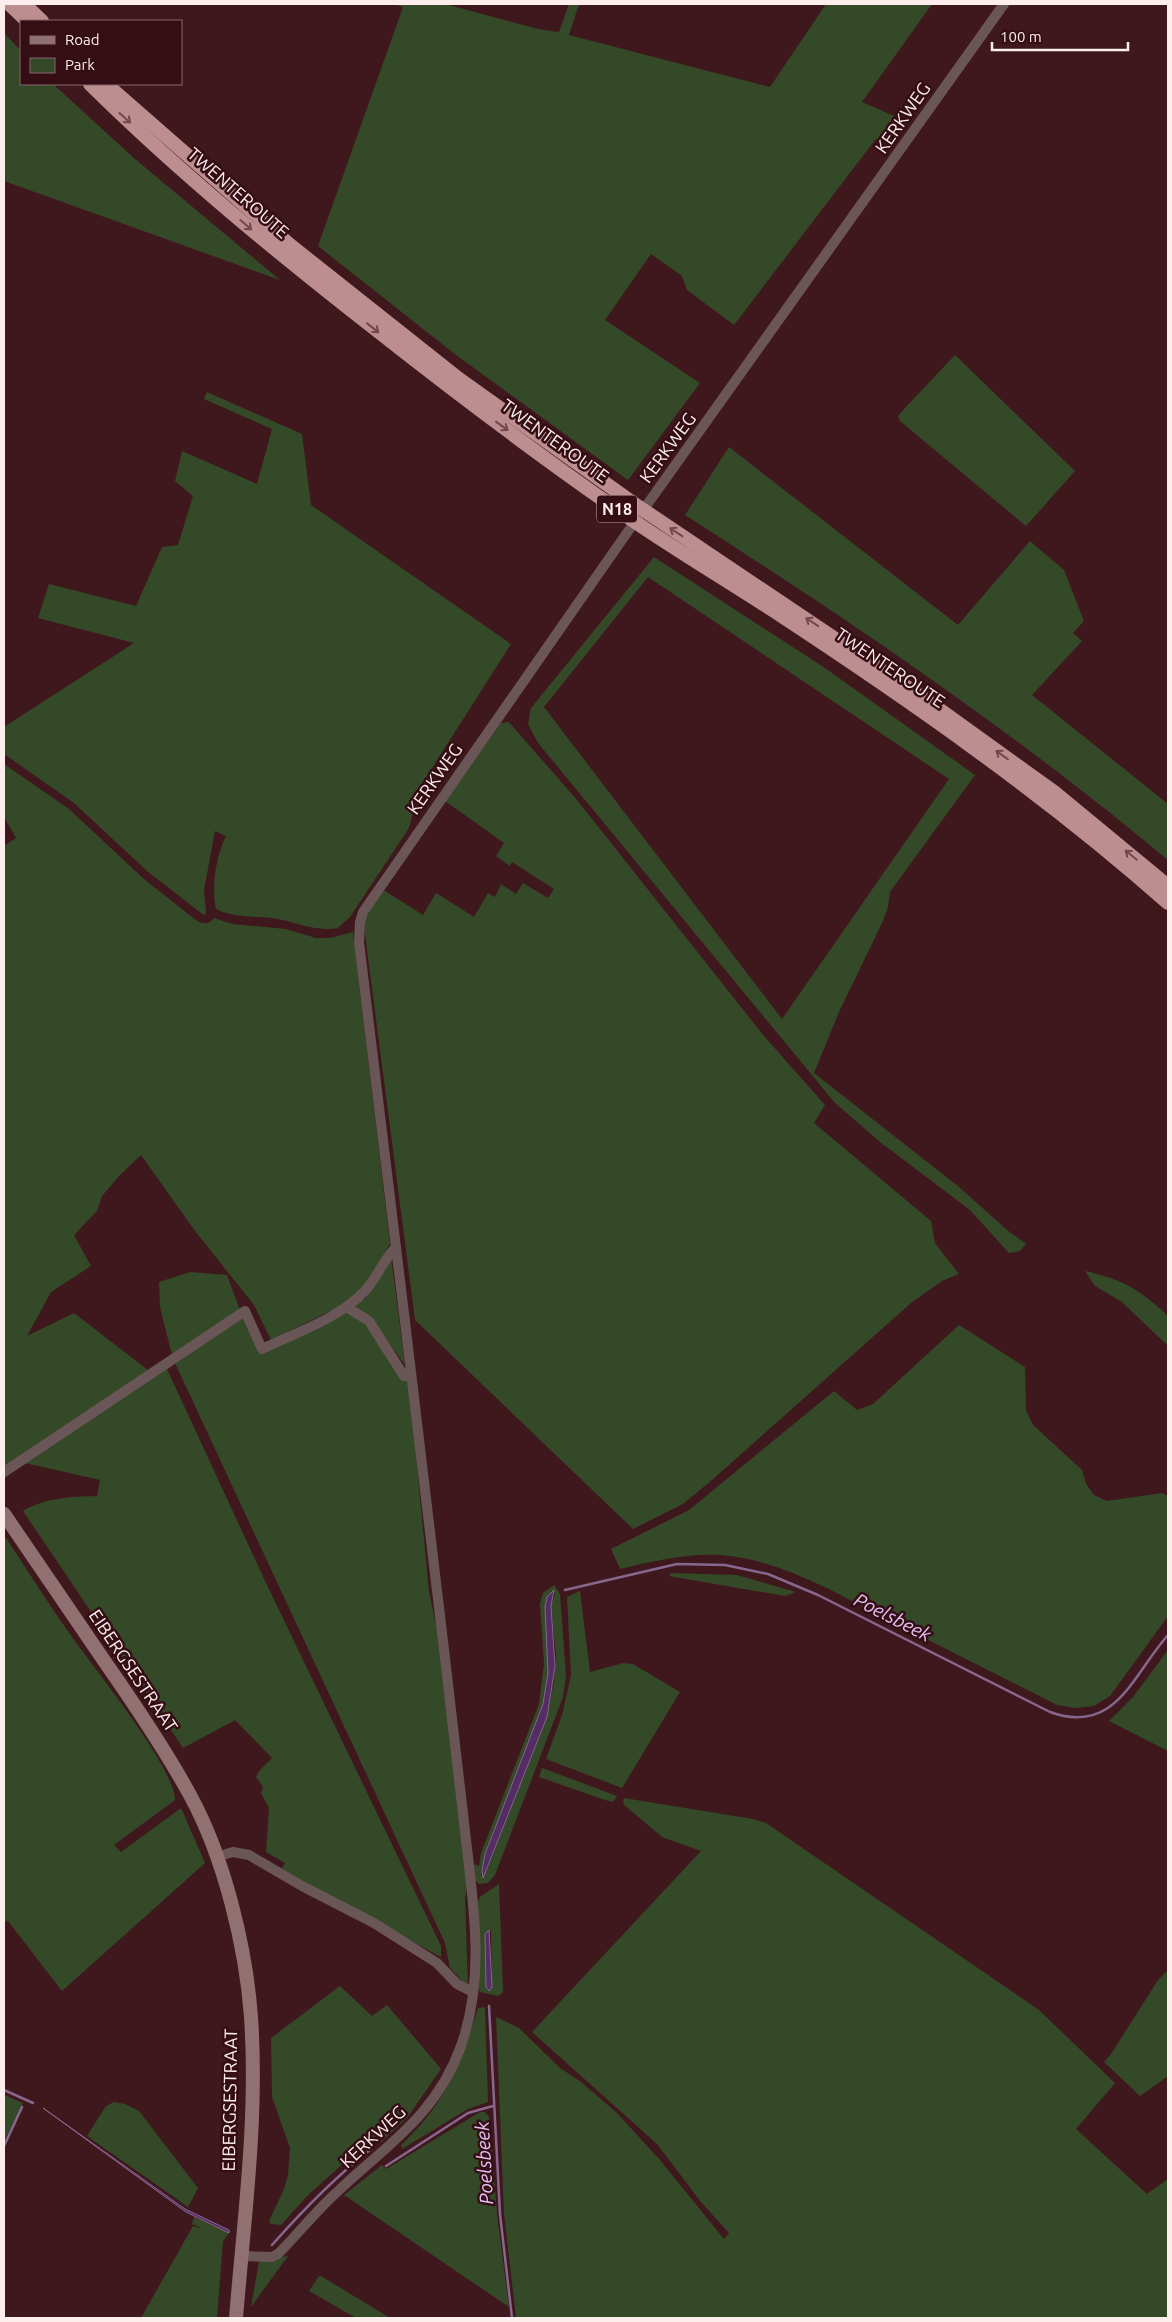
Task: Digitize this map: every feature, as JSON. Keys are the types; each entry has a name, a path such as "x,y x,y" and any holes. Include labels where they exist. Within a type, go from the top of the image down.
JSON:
{"highway":[{"path":"9,4 25,20"},
{"path":"24,4 41,20"},
{"name":"TWENTEROUTE","path":"91,85 119,113 282,257 453,390 625,515 922,711 1047,804 1168,903"},
{"name":"TWENTEROUTE","path":"107,85 290,245 459,380 633,504 929,702 1054,792 1168,886"}],"main road":[{"name":"EIBERGSESTRAAT","path":"4,1514 142,1716 191,1796 216,1857 238,1931 251,2016 253,2068 252,2122 236,2318"}],"street":[{"name":"KERKWEG","path":"241,2256 272,2257 278,2254 338,2191 394,2143 420,2116 438,2092 455,2062 467,2025 474,1992 476,1961 475,1926 359,942 360,922 374,894 624,537 1004,4"},
{"path":"4,1472 246,1311 262,1349 348,1308 367,1289 389,1254 396,1247"},
{"path":"348,1308 369,1321 404,1376 411,1376"},
{"path":"216,1857 232,1852 249,1855 302,1886 374,1923 437,1963 457,1984 474,1992"}],"green space":[{"path":"394,4 445,4 538,29 559,32 569,4 579,4 569,35 770,87 826,4 932,4 862,102 908,122 896,140 883,136 875,140 734,325 687,290 682,276 651,254 605,320 700,383 628,480 456,355 318,246 403,7"},
{"path":"4,33 20,50 20,85 54,85 135,159 280,280 4,181"},
{"path":"955,355 1075,471 1026,526 900,421 898,416 903,410"},
{"path":"207,392 302,434 311,505 511,644 420,787 409,828 350,917 338,928 313,928 273,918 229,914 216,909 214,891 215,872 226,836 215,831 204,890 206,912 205,915 201,913 147,871 74,803 4,754 4,727 134,643 38,618 49,584 136,606 162,547 178,545 193,496 175,481 182,451 257,484 272,429 204,399"},
{"path":"729,447 958,625 1030,541 1064,570 1084,621 1073,633 1082,641 1032,695 1168,804 1168,860 1052,768 932,680 810,596 685,515"},
{"path":"654,557 825,668 975,775 890,892 888,907 883,921 839,1012 814,1073 959,1187 1007,1230 1026,1244 1020,1251 1009,1253 970,1210 880,1142 835,1103 538,743 528,724 531,708","holes":["648,577 949,779 782,1019 544,707"]},
{"path":"509,722 577,800 764,1036 825,1105 814,1123 931,1221 935,1243 959,1274 942,1281 911,1303 683,1504 633,1529 415,1320 363,919 382,889 423,915 436,893 474,917 488,893 495,897 501,884 516,894 523,883 548,898 554,889 512,862 510,866 496,856 504,843 445,801 501,723"},
{"path":"4,764 69,809 144,879 197,921 206,923 214,918 232,924 286,929 316,938 330,938 353,932 390,1244 364,1287 349,1302 271,1340 254,1305 195,1231 141,1155 102,1196 97,1211 74,1235 91,1266 51,1292 27,1336 74,1313 149,1371 4,1467 4,846 16,838 4,817"},
{"path":"391,1257 405,1365 370,1318 353,1305 366,1298"},
{"path":"1085,1271 1110,1278 1140,1292 1168,1316 1168,1346 1122,1302 1095,1286"},
{"path":"190,1272 227,1275 240,1310 172,1355 160,1307 159,1282"},
{"path":"345,1312 356,1316 364,1323 407,1378 410,1392 429,1592 436,1624 468,1879 465,1899 468,1987 450,1968 445,1943 175,1363 245,1317 261,1353"},
{"path":"959,1325 1025,1367 1026,1410 1033,1425 1082,1470 1086,1484 1094,1495 1107,1501 1162,1493 1168,1496 1168,1616 1110,1696 1094,1706 1075,1708 1057,1705 807,1579 765,1563 721,1555 696,1555 670,1558 620,1569 611,1549 689,1510 834,1391 857,1410 873,1404"},
{"path":"167,1369 266,1583 441,1946 441,1957 281,1870 285,1863 266,1852 269,1808 261,1793 263,1787 256,1777 259,1771 272,1758 235,1720 183,1748 23,1511 50,1500 97,1496 100,1480 25,1463"},
{"path":"4,1535 65,1627 146,1739 171,1784 175,1800 114,1845 121,1852 181,1808 205,1863 62,1991 8,1921 4,1922"},
{"path":"671,1573 737,1575 796,1592 785,1596 669,1576"},
{"path":"554,1585 560,1594 566,1676 563,1697 495,1875 488,1883 479,1884 475,1880 474,1864 479,1866 481,1853 539,1704 544,1663 540,1604 543,1593","holes":["551,1591 555,1593 551,1606 556,1655 554,1681 547,1717 486,1872 481,1876 485,1854 543,1704 548,1673"]},
{"path":"580,1591 590,1672 623,1663 633,1664 680,1692 622,1788 546,1759 562,1715 571,1675 567,1597"},
{"path":"1168,1650 1168,1751 1109,1721 1133,1697"},
{"path":"542,1768 617,1796 613,1802 539,1777"},
{"path":"624,1798 753,1819 766,1823 1039,2010 1115,2083 1076,2129 1147,2194 1168,2179 1168,2318 516,2318 504,2214 496,2017 519,2028 560,2068 580,2081 617,2113 660,2160 724,2239 729,2233 701,2202 657,2144 532,2032 701,1851 662,1837 623,1804"},
{"path":"499,1884 503,1992 498,1996 480,1992 478,1987 477,1903 480,1897","holes":["489,1930 491,1932 492,1987 487,1990 485,1934"]},
{"path":"1168,1970 1168,2076 1140,2096 1104,2062 1158,1980"},
{"path":"340,1986 372,2016 387,2005 441,2069 407,2118 381,2142 364,2145 308,2195 281,2225 271,2224 269,2221 284,2189 288,2175 290,2148 272,2097 271,2038"},
{"path":"485,2007 488,2102 468,2109 402,2149 401,2145 429,2114 450,2082 465,2047 478,2008"},
{"path":"4,2095 23,2103 4,2142"},
{"path":"114,2102 125,2104 139,2111 198,2188 188,2207 87,2136 106,2106"},
{"path":"480,2112 485,2112 489,2117 497,2214 509,2307 344,2195 382,2165 386,2169"},
{"path":"194,2217 229,2233 223,2241 217,2318 141,2318 193,2226 203,2229 192,2224"},
{"path":"288,2256 251,2307 259,2261"},
{"path":"319,2276 390,2318 356,2318 309,2291"}],"shaded area":[{"path":"554,1590 551,1606 555,1666 547,1717 483,1878 482,1871 485,1854 543,1704 548,1673 545,1607 547,1597"},
{"path":"489,1930 492,1987 489,1991 486,1987 485,1934"},
{"path":"43,2108 185,2209 229,2230 229,2233 186,2212"}],"waterway":[{"name":"Poelsbeek","path":"565,1590 677,1564 725,1565 768,1574 818,1595 1050,1712 1073,1717 1091,1716 1107,1708 1121,1697 1168,1635"},
{"name":"Poelsbeek","path":"489,2006 500,2214 512,2318"},
{"path":"4,2090 33,2103"},
{"path":"386,2166 468,2113 493,2106"},
{"path":"4,2146 22,2107"},
{"path":"272,2245 319,2195 371,2149"}]}
